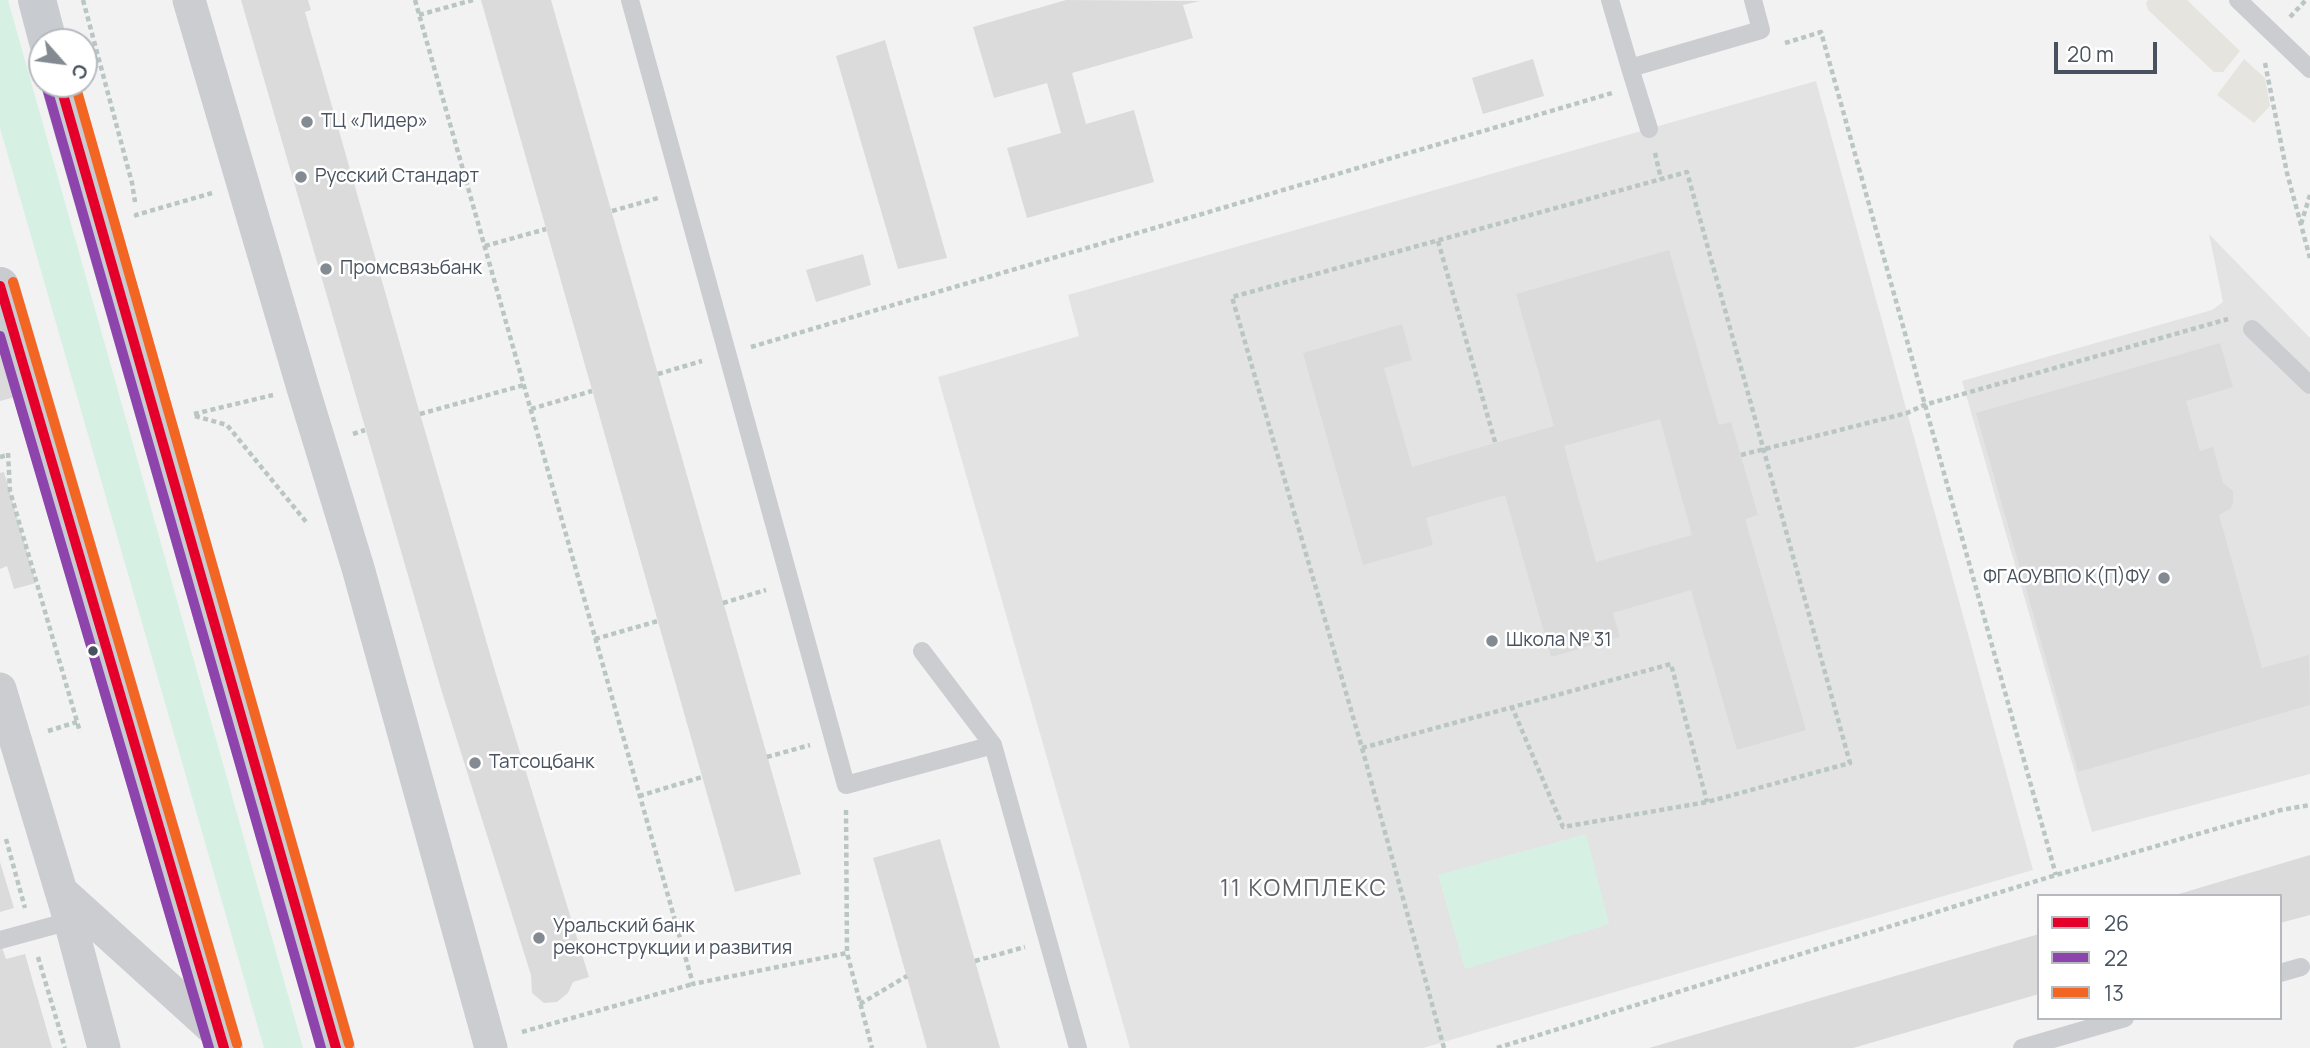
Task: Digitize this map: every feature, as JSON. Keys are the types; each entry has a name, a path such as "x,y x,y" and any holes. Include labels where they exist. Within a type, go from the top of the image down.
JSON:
{"main road":[{"path":"37,0 44,28"},
{"path":"64,98 336,1048"},
{"path":"0,286 222,1042"}],"street":[{"path":"189,0 303,388 505,1041"},
{"path":"0,690 65,906 104,1048"},
{"path":"65,906 222,1042"}],"lane":[{"path":"629,0 729,353 846,785 993,745"},
{"path":"1610,0 1649,129"},
{"path":"1630,68 1761,30 1753,0"},
{"path":"2238,0 2310,69"},
{"path":"2252,329 2310,385"},
{"path":"922,651 993,745 1078,1048"},
{"path":"0,940 65,906"},
{"path":"2282,972 2301,967"},
{"path":"2022,1048 2118,1020"}],"path":[{"path":"83,0 132,183 139,225"},
{"path":"415,0 693,984"},
{"path":"419,15 473,0"},
{"path":"2259,20 2282,146 2310,258"},
{"path":"1781,44 1821,32 2056,875"},
{"path":"658,374 1635,87"},
{"path":"1444,1048 1362,748 1232,298 1687,172 1850,762 1707,802 1563,827 1512,707"},
{"path":"136,215 243,184"},
{"path":"612,211 683,191"},
{"path":"2301,225 2310,195"},
{"path":"485,246 546,229"},
{"path":"1438,241 1495,442"},
{"path":"1741,455 1907,413 1924,405 2232,318 2252,329"},
{"path":"420,414 524,385"},
{"path":"194,415 303,388"},
{"path":"531,409 592,391"},
{"path":"191,406 194,415"},
{"path":"194,415 227,425 310,527"},
{"path":"0,457 8,455 10,491 80,732"},
{"path":"723,603 790,583"},
{"path":"594,639 658,621"},
{"path":"1362,748 1671,664 1707,802"},
{"path":"767,757 834,738"},
{"path":"639,796 702,777"},
{"path":"846,785 846,953 872,1048"},
{"path":"1497,1048 2056,875 2281,810 2310,805"},
{"path":"975,961 1048,940"},
{"path":"505,1041 693,984 846,953"},
{"path":"860,1004 907,976"}],"shaded area":[{"name":"Школа № 31","path":"1816,81 2033,870 1423,1048 1130,1048 938,377 1079,336 1068,295"},
{"name":"ФГАОУВПО К(П)ФУ","path":"2209,234 2310,338 2310,774 2092,832 1962,381 2212,310 2223,302"}],"green space":[{"path":"0,0 8,0 28,71 28,98 36,98 303,1048 264,1048 0,128"},
{"path":"1586,834 1609,924 1465,969 1438,875"}],"sand":[{"path":"2148,0 2187,0 2240,51 2223,72 2214,72 2148,10"},
{"path":"2244,59 2265,78 2270,106 2254,123 2217,95"}],"building":[{"path":"241,0 308,0 311,10 305,12 416,400 495,671 589,977 573,982 568,993 557,1002 544,1003 532,993 531,975 441,689"},
{"path":"481,0 551,0 801,874 735,892"},
{"path":"1066,0 1200,1 1183,5 1193,38 1072,73 1086,124 1134,110 1154,182 1027,218 1007,148 1061,133 1047,83 994,98 973,27"},
{"path":"885,40 947,258 898,269 836,56"},
{"path":"1533,59 1544,96 1483,114 1472,78"},
{"path":"1669,250 1719,425 1731,422 1758,515 1745,519 1806,730 1737,750 1691,590 1613,613 1620,637 1551,657 1505,495 1426,518 1433,545 1363,565 1303,353 1402,324 1412,360 1384,368 1412,467 1554,426 1516,294","holes":["1660,419 1692,535 1596,562 1564,446"]},
{"path":"863,254 871,285 816,302 806,270"},
{"path":"0,334 19,396 0,401"},
{"path":"2220,343 2233,387 2186,401 2200,451 2213,447 2223,483 2233,491 2233,504 2219,515 2262,668 2309,655 2310,705 2078,772 1976,413"},
{"path":"4,472 36,583 14,589 7,566 0,569 0,473"},
{"path":"940,839 1000,1048 927,1048 873,858"},
{"path":"2310,855 2310,915 2282,922 2282,894 2179,894"},
{"path":"0,862 14,908 0,912"},
{"path":"2037,935 2037,995 1853,1048 1649,1048"},
{"path":"0,942 6,959 25,954 52,1048 0,1048"}],"transit line":[{"name":"22","path":"50,98 321,1048"},
{"name":"26","path":"64,98 336,1048"},
{"name":"13","path":"79,98 349,1044"},
{"name":"13","path":"13,282 237,1044"},
{"name":"26","path":"0,286 224,1048"},
{"name":"22","path":"0,336 209,1048"}],"place":[{"name":"ТЦ «Лидер»","path":"307,122"},
{"name":"Русский Стандарт","path":"301,177"},
{"name":"Промсвязьбанк","path":"326,269"},
{"name":"ФГАОУВПО К(П)ФУ","path":"2164,578"},
{"name":"Школа № 31","path":"1492,641"},
{"name":"Татсоцбанк","path":"475,763"},
{"name":"Уральский банк реконструкции и развития","path":"539,938"}],"district":[{"name":"11 КОМПЛЕКС","path":"1304,890"}]}
